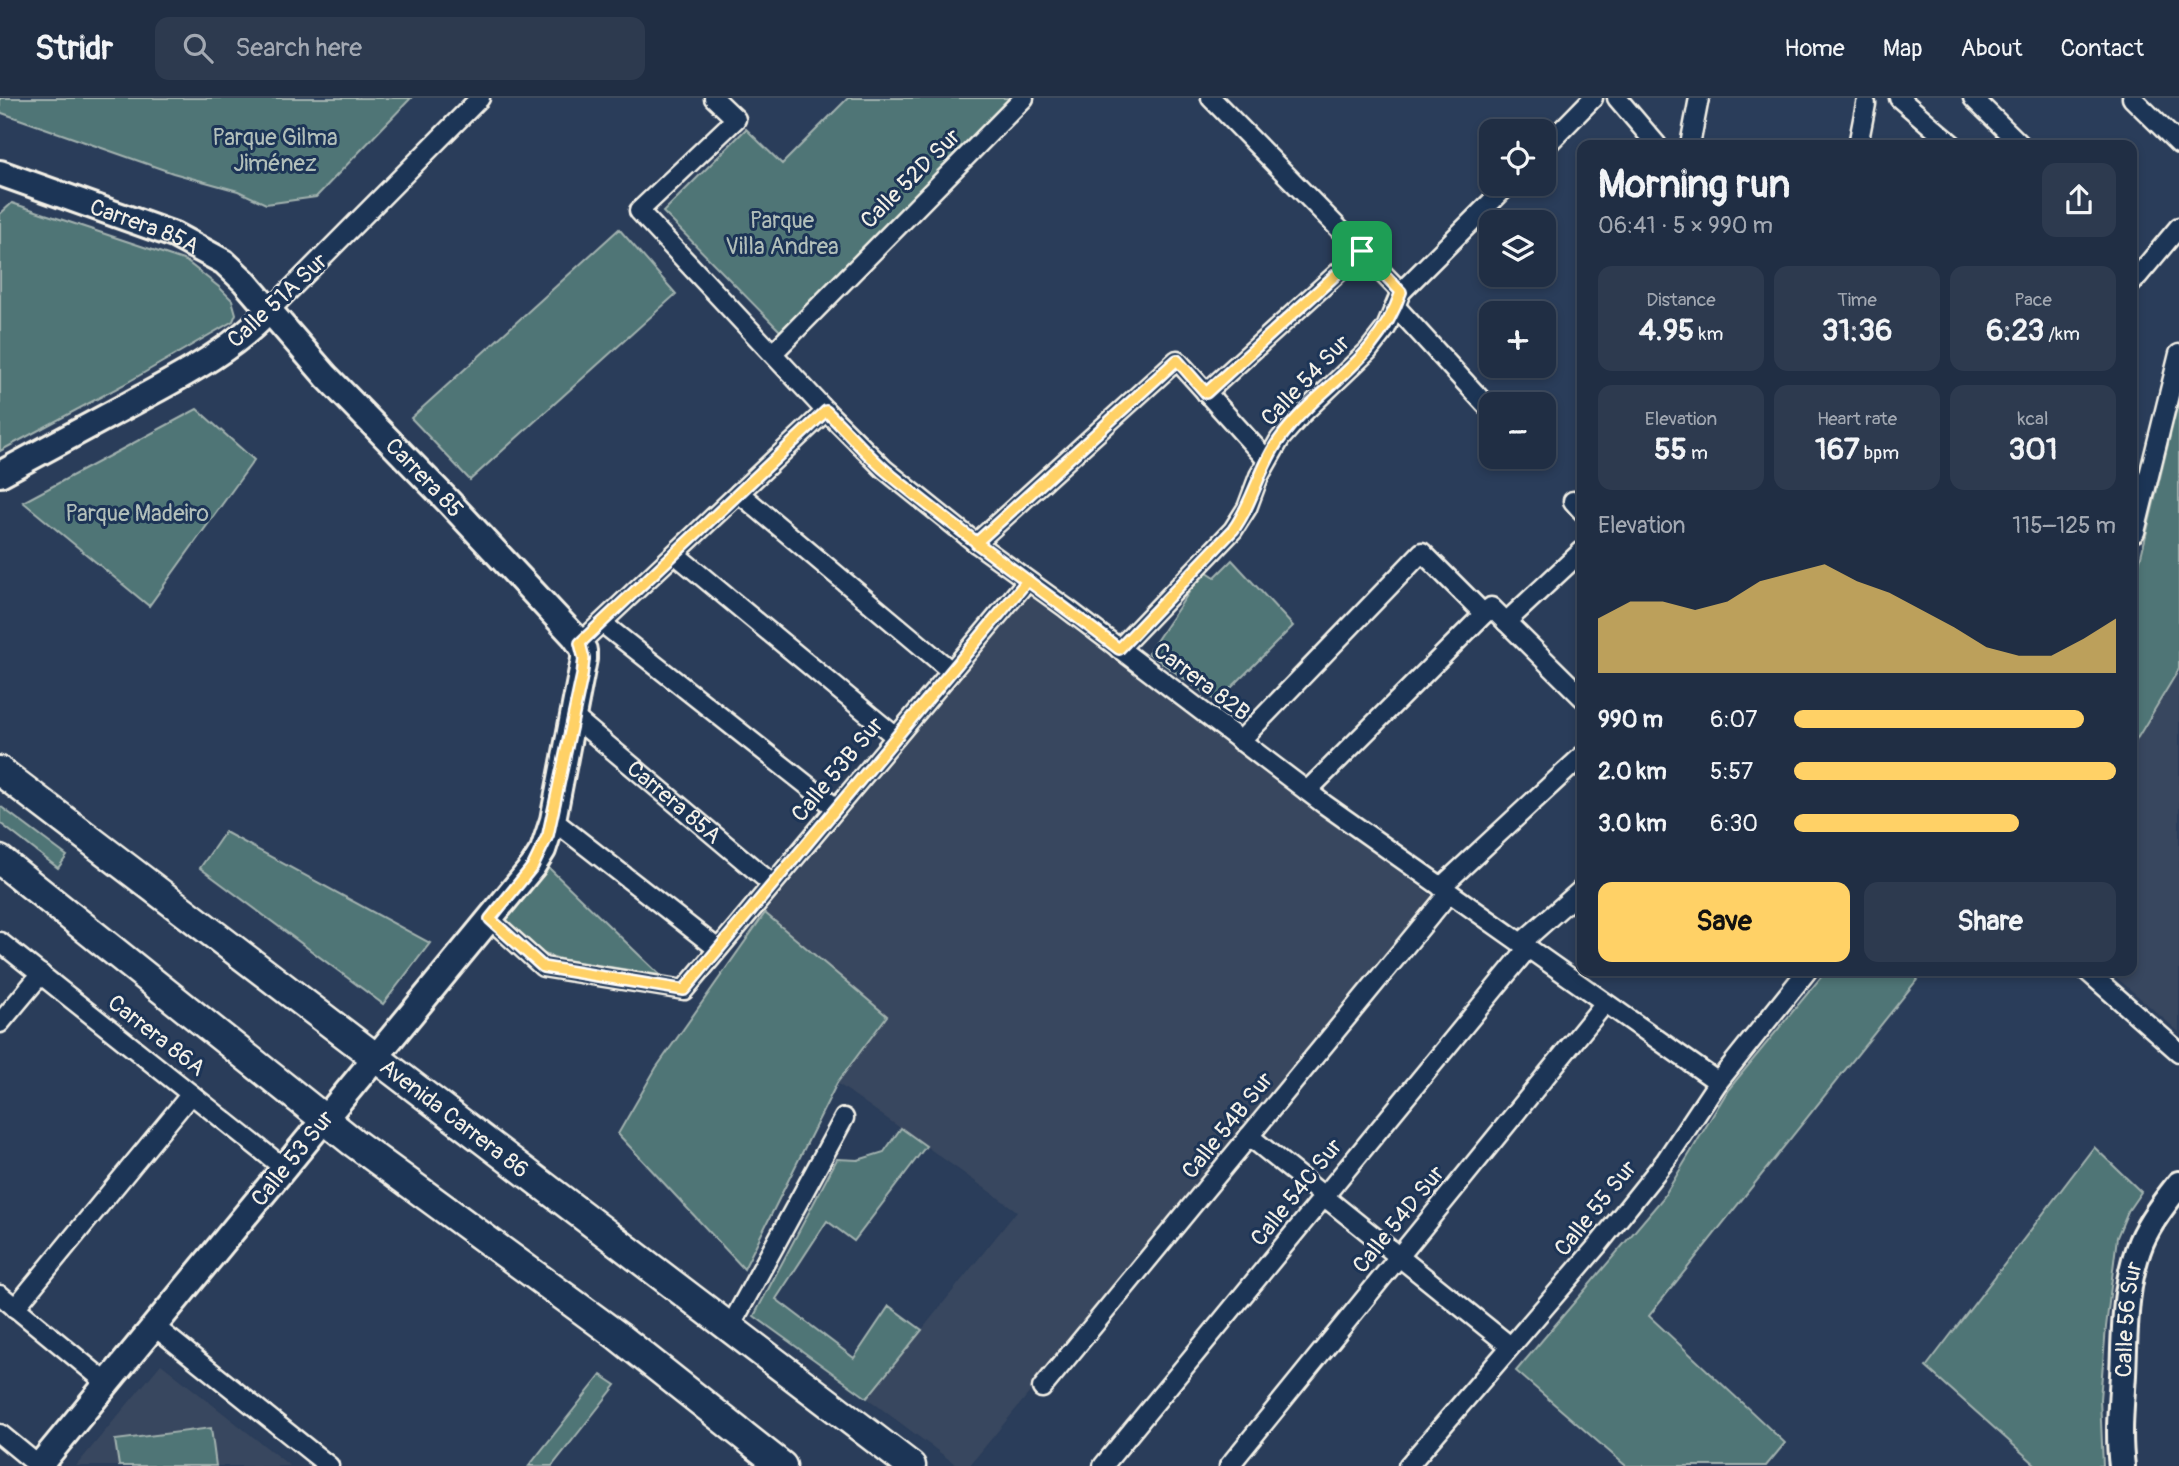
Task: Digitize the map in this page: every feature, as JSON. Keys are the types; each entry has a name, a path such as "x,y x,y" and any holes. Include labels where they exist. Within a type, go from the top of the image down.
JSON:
{"main road":[{"name":"Avenida Carrera 86","path":"0,771 911,1466"},
{"path":"0,860 385,1167 618,1336 782,1466"}],"street":[{"name":"Calle 51A Sur","path":"0,474 179,377 251,330 480,98"},
{"name":"Carrera 82B","path":"714,98 736,119 639,211 826,411 884,469 976,543 1307,792 1718,1082"},
{"name":"Calle 52D Sur","path":"773,353 1024,98"},
{"path":"1211,98 1362,251 1398,300 1479,397"},
{"path":"1556,136 1593,98"},
{"path":"1617,98 1653,140"},
{"path":"1691,140 1699,98"},
{"path":"1899,98 1947,140"},
{"path":"1973,98 2016,140"},
{"path":"2132,98 2176,135"},
{"path":"1859,140 1866,100"},
{"name":"Carrera 85A","path":"0,173 132,219 206,250 244,281 269,311"},
{"name":"Calle 54 Sur","path":"1119,649 1233,530 1247,508 1266,460 1290,427 1368,351 1386,328 1398,300 1497,196"},
{"path":"2137,277 2179,227"},
{"path":"1206,393 1362,251"},
{"path":"2137,259 2145,267"},
{"name":"Carrera 85","path":"269,311 326,376 448,500 580,643"},
{"path":"2137,515 2179,354"},
{"path":"976,543 1177,360 1266,460"},
{"path":"580,643 826,411"},
{"path":"740,492 951,671"},
{"path":"1240,741 1422,552 1577,686"},
{"path":"675,554 896,737"},
{"path":"1506,622 1577,556"},
{"name":"Calle 53B Sur","path":"490,919 543,967 684,990 1027,581"},
{"path":"1307,792 1488,610"},
{"path":"602,623 836,808"},
{"name":"Calle 53 Sur","path":"39,1466 533,866 543,850 553,820 575,718 584,659 580,643"},
{"name":"Carrera 85A","path":"575,718 772,884"},
{"name":"Calle 54B Sur","path":"1042,1388 1249,1136 1445,890 1577,761"},
{"path":"553,820 718,949"},
{"name":"Calle 54C Sur","path":"1103,1466 1524,946 1577,894"},
{"name":"Carrera 86A","path":"0,942 284,1167"},
{"path":"0,1023 41,974"},
{"name":"Calle 55 Sur","path":"1408,1466 1598,1245 1666,1160 1718,1082 1803,976"},
{"path":"2093,976 2179,1052"},
{"name":"Calle 54D Sur","path":"1229,1466 1605,1003"},
{"path":"15,1308 191,1094"},
{"path":"729,1329 844,1118"},
{"path":"1249,1136 1510,1346"},
{"name":"Calle 56 Sur","path":"2122,1466 2120,1435 2126,1317 2134,1262 2142,1239 2179,1184"},
{"path":"0,1295 107,1383"},
{"path":"154,1325 330,1466"},
{"path":"0,1434 39,1466"}],"shaded area":[{"path":"1029,596 1436,899 969,1466 958,1466 867,1398 1017,1211 837,1083 887,1016 765,913"},
{"path":"2179,669 2179,1032 2115,976 2137,976 2137,739"},
{"path":"161,1364 290,1466 76,1466"}],"green space":[{"name":"Parque Gilma Jiménez","path":"0,98 411,98 316,197 266,204 238,191 173,173 2,113"},
{"name":"Parque Villa Andrea","path":"848,98 1015,98 781,332 663,212 746,129 782,164"},
{"path":"12,203 186,261 232,300 236,314 233,321 123,385 0,451 0,214"},
{"path":"619,229 676,294 470,480 411,418"},
{"path":"2179,399 2179,669 2137,739 2137,572"},
{"name":"Parque Madeiro","path":"197,409 254,460 149,606 23,502"},
{"path":"1232,560 1293,626 1217,702 1148,653 1204,570 1215,577"},
{"path":"0,806 67,856 58,868 0,823"},
{"path":"225,832 430,943 383,1004 200,868"},
{"path":"548,867 660,975 560,959 535,951 504,922"},
{"path":"765,913 887,1016 837,1083 744,1269 618,1134 656,1068"},
{"path":"1822,976 1920,976 1649,1316 1785,1443 1766,1466 1626,1466 1516,1371 1663,1198 1728,1090"},
{"path":"901,1128 926,1146 854,1241 827,1221 776,1299 854,1358 889,1306 922,1330 867,1398 754,1316 837,1159 858,1160 884,1152"},
{"path":"2094,1147 2141,1192 2128,1211 2117,1237 2100,1399 2103,1466 2037,1466 1926,1367"},
{"path":"601,1375 616,1385 552,1466 529,1466"},
{"path":"211,1428 216,1466 119,1466 115,1440"}],"route":[{"path":"1362,251 1206,393 1177,360 976,543 1027,581 684,990 543,967 490,919 533,866 543,850 553,820 582,676 584,650 580,643 826,411 884,469 976,543 1119,649 1233,530 1247,508 1266,460 1280,439 1301,415 1357,363 1386,328 1401,292 1362,251"}]}
